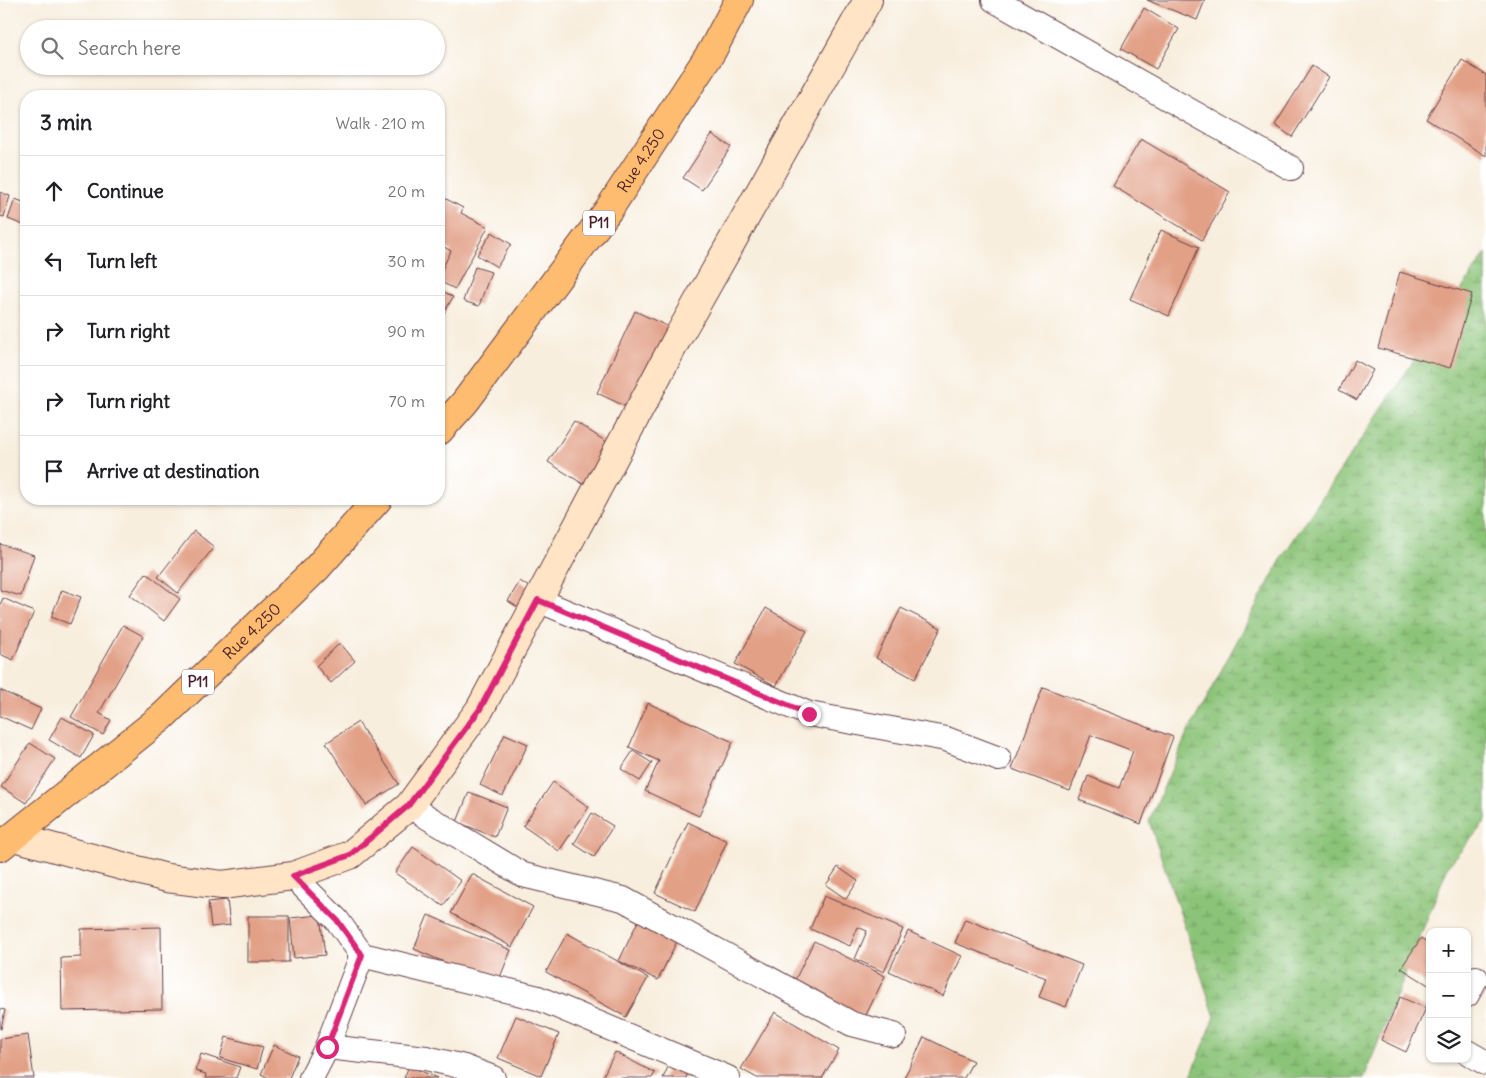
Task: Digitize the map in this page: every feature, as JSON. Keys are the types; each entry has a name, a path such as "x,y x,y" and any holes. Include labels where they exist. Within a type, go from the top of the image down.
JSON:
{"main road":[{"name":"Rue 4.250","path":"445,424 465,402 610,209 712,51 739,0"},
{"name":"Rue 4.250","path":"7,842 162,717 316,569 373,505"}],"street":[{"path":"7,842 167,878 222,885 293,876 350,855 408,806 480,709 678,337 868,0"},
{"path":"994,0 1291,168"},
{"path":"538,600 809,714 946,740 999,759"},
{"path":"408,806 523,875 623,899 852,1024 894,1035"},
{"path":"293,876 337,920 362,955 538,998 728,1078"},
{"path":"311,1078 327,1047 362,955"},
{"path":"327,1047 426,1058 464,1067 493,1078"},
{"path":"1471,1054 1486,1063"}],"green space":[{"path":"1486,253 1486,821 1448,866 1364,1078 1190,1078 1215,1017 1149,821 1187,734 1284,554"}],"building":[{"path":"1147,0 1205,0 1197,20"},
{"path":"1144,8 1179,29 1156,69 1121,49"},
{"path":"1462,60 1486,75 1486,156 1426,119"},
{"path":"1312,66 1329,77 1292,137 1275,125"},
{"path":"712,134 731,147 702,190 683,178"},
{"path":"1141,139 1230,192 1202,240 1113,186"},
{"path":"0,192 10,196 4,217 0,216"},
{"path":"445,198 463,208 461,213 488,227 455,289 445,284 445,263 451,251 445,248"},
{"path":"15,199 20,201 20,224 8,219"},
{"path":"1161,230 1199,247 1169,316 1130,299"},
{"path":"492,232 511,244 497,267 477,255"},
{"path":"475,267 491,272 479,306 463,301"},
{"path":"1400,272 1472,294 1450,368 1378,348"},
{"path":"445,292 453,297 445,311"},
{"path":"635,311 669,327 631,409 597,393"},
{"path":"1355,360 1373,370 1357,400 1339,390"},
{"path":"574,421 616,448 591,489 548,462"},
{"path":"194,531 214,547 178,593 158,577"},
{"path":"0,544 34,555 21,596 0,590"},
{"path":"146,573 180,599 164,621 130,595"},
{"path":"520,581 532,589 520,609 508,601"},
{"path":"62,590 81,597 70,624 51,617"},
{"path":"3,598 34,612 13,660 0,654 0,605"},
{"path":"766,608 807,631 776,686 735,664"},
{"path":"901,608 941,628 915,679 876,658"},
{"path":"123,625 143,636 99,713 111,720 103,735 71,717"},
{"path":"340,643 355,661 331,683 316,666"},
{"path":"1043,687 1173,737 1141,824 1079,800 1088,776 1119,788 1133,751 1091,735 1070,791 1012,769"},
{"path":"0,690 41,709 31,730 0,716"},
{"path":"648,703 733,742 699,816 645,791 659,761 629,747"},
{"path":"62,717 94,735 81,758 49,740"},
{"path":"358,722 399,784 366,805 326,743"},
{"path":"505,734 528,744 503,796 480,785"},
{"path":"30,743 55,759 26,803 1,787"},
{"path":"633,751 652,763 640,781 621,769"},
{"path":"553,782 589,807 559,851 523,826"},
{"path":"469,792 507,807 495,837 457,822"},
{"path":"592,813 613,826 594,857 574,844"},
{"path":"688,822 727,841 695,912 655,893"},
{"path":"413,847 461,881 443,906 395,873"},
{"path":"838,867 858,881 846,899 826,885"},
{"path":"472,874 533,907 512,947 451,913"},
{"path":"824,896 903,929 884,972 855,959 867,931 858,927 850,946 810,929"},
{"path":"227,900 230,925 211,927 208,902"},
{"path":"320,915 325,955 294,958 290,918"},
{"path":"428,915 511,950 497,985 414,949"},
{"path":"248,916 289,916 289,962 248,962"},
{"path":"640,917 680,935 658,980 619,961"},
{"path":"965,919 1082,965 1066,1007 1039,997 1046,978 955,943"},
{"path":"161,927 162,1009 62,1011 61,958 81,957 81,929"},
{"path":"908,931 962,956 943,996 889,971"},
{"path":"567,933 648,978 626,1017 546,972"},
{"path":"1421,938 1426,941 1426,984 1401,968"},
{"path":"814,941 885,976 865,1017 817,994 818,991 795,980"},
{"path":"1400,997 1426,1008 1406,1052 1381,1040"},
{"path":"0,1009 5,1010 1,1029 0,1029"},
{"path":"775,1012 839,1050 822,1078 757,1078 741,1069"},
{"path":"516,1016 559,1034 541,1076 498,1058"},
{"path":"28,1035 34,1078 0,1078 0,1039"},
{"path":"226,1037 263,1047 257,1069 220,1058"},
{"path":"924,1037 973,1061 964,1078 904,1078"},
{"path":"274,1045 298,1056 289,1078 269,1078 261,1074"},
{"path":"615,1052 655,1073 652,1078 602,1078"},
{"path":"201,1054 240,1067 236,1078 205,1078 206,1074 195,1071"},
{"path":"669,1065 688,1072 686,1078 663,1078"},
{"path":"409,1066 437,1078 404,1078"}],"route":[{"path":"327,1047 362,955 337,920 293,876 350,855 408,806 480,709 538,600 809,714"}]}
